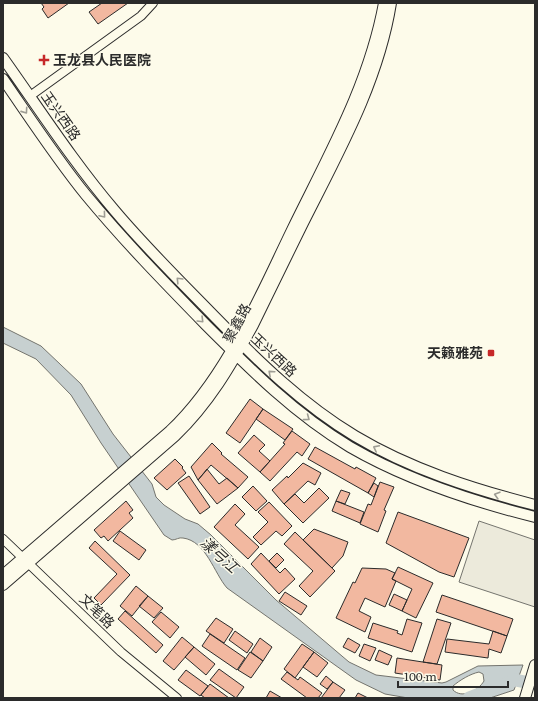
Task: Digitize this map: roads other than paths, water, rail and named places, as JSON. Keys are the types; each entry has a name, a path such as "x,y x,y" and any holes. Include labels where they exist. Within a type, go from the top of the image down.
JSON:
{"main road":[{"name":"聚鑫路","path":"239,342 272,270 350,113 369,63 384,3"},
{"name":"聚鑫路","path":"3,585 25,561 118,480 138,463 175,436 195,416 216,388 239,342 275,280 358,110 378,58 391,3"},
{"name":"玉兴西路","path":"3,58 74,160 115,211 160,261 239,342 268,370 301,398 336,424 374,446 416,466 456,482 535,505"},
{"name":"玉兴西路","path":"3,79 65,167 106,219 151,269 233,353 260,379 294,408 330,434 368,457 412,478 458,495 535,517"},
{"name":"聚鑫路","path":"3,575 25,561"},
{"path":"525,698 535,666"}],"street":[{"path":"30,96 140,16 153,3"},
{"name":"文笔路","path":"3,539 121,652 177,698"}],"water":[{"path":"3,327 41,346 81,384 113,434 152,484 156,497 164,505 185,519 198,524 211,535 276,600 349,662 376,675 442,683 478,666 523,665 514,690 490,698 408,698 385,694 356,680 227,588 222,582 209,558 198,545 191,540 180,538 172,540 164,535 101,443 71,395 36,359 3,343","holes":["479,672 483,674 484,681 474,691 461,694 453,690 453,686 472,674"]}],"waterway":[{"name":"漾弓江","path":"469,698 515,680 535,684"}],"place":[{"name":"玉龙县人民医院","path":"44,60"},
{"name":"天籁雅苑","path":"491,353"}]}
